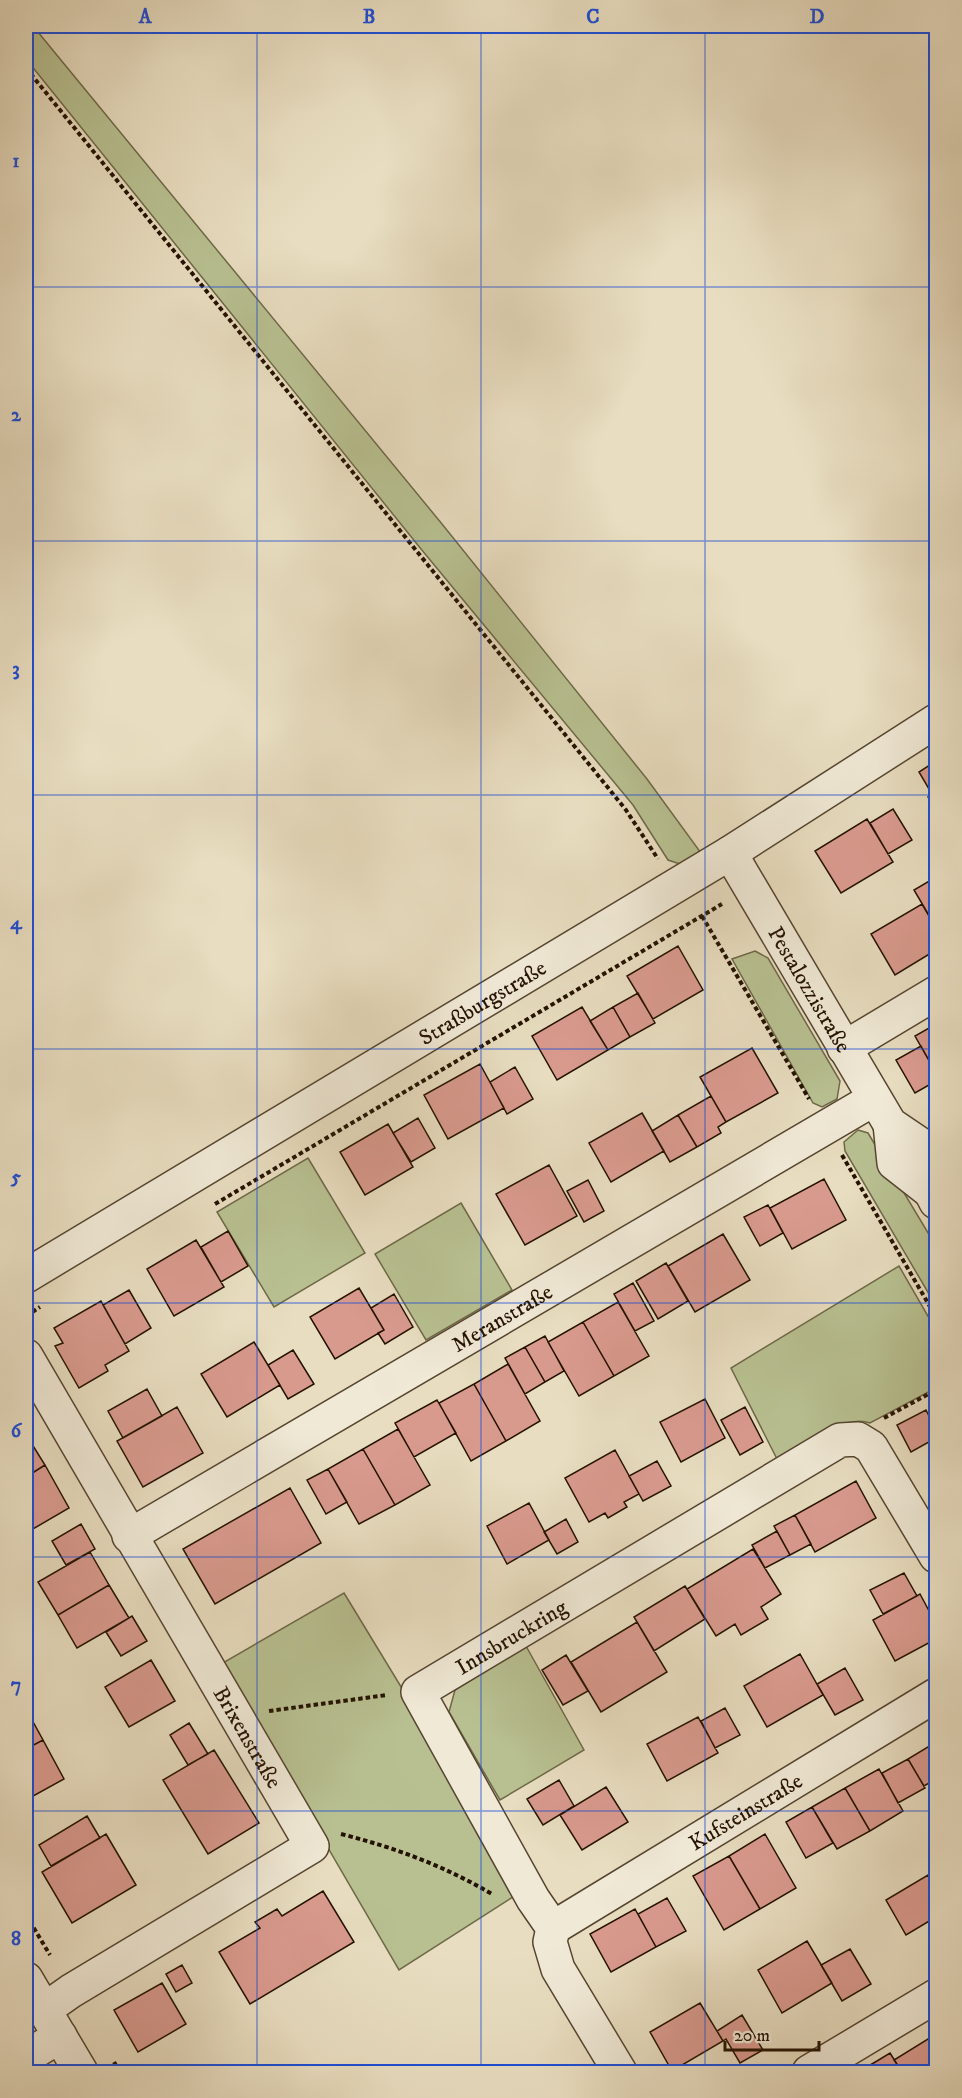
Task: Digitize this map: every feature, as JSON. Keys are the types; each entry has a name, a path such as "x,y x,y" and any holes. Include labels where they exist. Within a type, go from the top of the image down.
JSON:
{"street":[{"name":"Straßburgstraße","path":"26,1276 730,853 936,721"},
{"name":"Pestalozzistraße","path":"730,853 882,1111 894,1163 934,1197"},
{"path":"844,1048 936,993"},
{"name":"Meranstraße","path":"129,1536 882,1111"},
{"name":"Brixenstraße","path":"26,1356 305,1834"},
{"path":"858,1439 871,1447 936,1556"},
{"name":"Innsbruckring","path":"418,1692 840,1440 858,1439"},
{"path":"418,1692 533,1899 553,1928 550,1942 558,1969 620,2073"},
{"name":"Kufsteinstraße","path":"553,1928 936,1695"},
{"path":"26,2057 81,1985 312,1846 305,1834"},
{"path":"26,1979 81,2073"},
{"path":"808,2073 936,1996"}],"path":[{"path":"26,68 626,810 675,885"},
{"path":"210,1207 750,887"},
{"path":"26,1316 46,1304"},
{"path":"858,1439 869,1425 936,1390"},
{"path":"236,1718 272,1710 418,1692"},
{"path":"305,1834 329,1830 387,1846 436,1864 493,1895"}],"green space":[{"path":"26,26 33,26 442,524 647,779 701,853 683,865 668,860 633,805 421,549 26,59"},
{"path":"755,951 768,958 840,1081 837,1099 822,1107 813,1103 732,959"},
{"path":"858,1130 868,1133 936,1246 936,1306 845,1151 844,1142"},
{"path":"308,1158 365,1253 274,1307 217,1212"},
{"path":"461,1203 512,1290 426,1340 375,1254"},
{"path":"899,1266 936,1330 936,1388 870,1423 860,1421 848,1423 823,1432 777,1459 731,1368"},
{"path":"344,1593 406,1695 519,1893 399,1970 221,1664"},
{"path":"526,1646 584,1750 500,1800 449,1712 455,1690"}],"building":[{"path":"936,761 936,811 928,797 932,794 919,772"},
{"path":"893,809 912,840 888,854 870,823"},
{"path":"867,819 893,862 841,893 815,851"},
{"path":"936,877 936,923 934,924 914,890"},
{"path":"922,904 936,928 936,950 895,975 871,934"},
{"path":"678,946 703,990 653,1019 627,976"},
{"path":"638,993 655,1023 630,1037 613,1007"},
{"path":"582,1007 608,1050 557,1080 532,1036"},
{"path":"613,1007 630,1037 608,1050 590,1021"},
{"path":"936,1024 936,1073 915,1036"},
{"path":"921,1046 936,1073 936,1081 915,1093 896,1060"},
{"path":"752,1048 778,1093 726,1122 700,1077"},
{"path":"480,1064 504,1108 448,1139 424,1095"},
{"path":"515,1067 533,1099 507,1114 490,1082"},
{"path":"711,1096 726,1122 718,1127 721,1133 697,1147 678,1115"},
{"path":"642,1113 664,1151 611,1182 589,1143"},
{"path":"678,1115 697,1147 670,1162 652,1131"},
{"path":"418,1118 435,1148 411,1162 393,1133"},
{"path":"388,1124 413,1167 365,1195 340,1152"},
{"path":"549,1165 577,1216 525,1245 496,1194"},
{"path":"824,1179 846,1220 792,1249 770,1208"},
{"path":"588,1180 604,1211 584,1222 567,1191"},
{"path":"768,1205 783,1233 760,1246 744,1217"},
{"path":"228,1231 248,1266 221,1282 201,1247"},
{"path":"723,1234 750,1280 695,1312 668,1266"},
{"path":"196,1240 224,1287 174,1316 147,1269"},
{"path":"666,1263 688,1301 658,1319 636,1281"},
{"path":"633,1283 654,1321 635,1331 614,1294"},
{"path":"359,1288 384,1330 335,1359 310,1317"},
{"path":"129,1290 151,1328 125,1344 103,1305"},
{"path":"394,1294 413,1327 385,1344 378,1333 384,1330 371,1308"},
{"path":"101,1301 129,1351 105,1365 108,1371 79,1388 55,1346 63,1343 54,1328"},
{"path":"618,1302 649,1356 614,1376 583,1322"},
{"path":"583,1322 614,1376 579,1396 548,1342"},
{"path":"545,1336 564,1371 545,1382 525,1347"},
{"path":"254,1342 280,1385 227,1417 201,1374"},
{"path":"525,1347 545,1382 525,1394 505,1358"},
{"path":"293,1350 314,1384 288,1399 268,1365"},
{"path":"508,1364 540,1421 506,1441 474,1384"},
{"path":"474,1384 506,1441 471,1461 439,1403"},
{"path":"147,1389 162,1416 123,1438 108,1411"},
{"path":"705,1399 725,1438 681,1462 660,1422"},
{"path":"437,1400 456,1433 414,1457 395,1423"},
{"path":"177,1407 203,1453 143,1487 117,1441"},
{"path":"745,1407 763,1442 740,1455 721,1420"},
{"path":"926,1410 936,1430 936,1438 911,1452 897,1425"},
{"path":"398,1429 430,1485 395,1505 363,1449"},
{"path":"30,1441 45,1465 26,1477 26,1444"},
{"path":"363,1449 395,1505 359,1524 328,1469"},
{"path":"615,1450 639,1494 624,1502 627,1507 608,1518 605,1513 589,1522 565,1478"},
{"path":"657,1461 671,1486 643,1501 629,1476"},
{"path":"45,1465 69,1508 26,1533 26,1477"},
{"path":"328,1469 347,1502 326,1514 307,1480"},
{"path":"856,1481 876,1518 815,1552 795,1515"},
{"path":"290,1488 321,1543 215,1604 183,1549"},
{"path":"529,1503 549,1540 507,1564 487,1526"},
{"path":"795,1515 811,1544 790,1555 774,1526"},
{"path":"566,1519 578,1542 557,1554 544,1532"},
{"path":"81,1524 95,1549 66,1565 52,1541"},
{"path":"777,1531 790,1555 765,1568 752,1545"},
{"path":"753,1549 781,1594 761,1607 768,1619 741,1635 735,1624 716,1636 687,1589"},
{"path":"90,1552 109,1585 58,1615 38,1582"},
{"path":"904,1573 917,1596 883,1614 870,1590"},
{"path":"109,1585 129,1618 77,1648 58,1615"},
{"path":"685,1586 705,1619 654,1651 634,1617"},
{"path":"920,1594 936,1624 936,1639 895,1661 873,1620"},
{"path":"132,1616 147,1641 121,1656 106,1632"},
{"path":"637,1622 667,1672 601,1712 571,1662"},
{"path":"800,1654 823,1695 767,1727 744,1686"},
{"path":"566,1655 588,1691 563,1705 542,1670"},
{"path":"151,1660 175,1701 129,1727 105,1687"},
{"path":"845,1668 863,1700 835,1715 817,1684"},
{"path":"725,1708 740,1735 715,1748 701,1721"},
{"path":"26,1709 43,1740 26,1749"},
{"path":"698,1717 718,1753 667,1781 647,1744"},
{"path":"189,1723 208,1754 188,1765 170,1735"},
{"path":"936,1729 936,1743 931,1733"},
{"path":"43,1740 64,1779 26,1800 26,1749"},
{"path":"936,1742 936,1779 924,1786 908,1759"},
{"path":"214,1750 259,1823 208,1854 163,1780"},
{"path":"908,1759 925,1788 898,1803 882,1773"},
{"path":"879,1769 903,1811 870,1831 845,1788"},
{"path":"559,1780 574,1806 543,1825 527,1799"},
{"path":"606,1787 628,1822 582,1850 560,1815"},
{"path":"845,1788 870,1831 837,1849 812,1807"},
{"path":"812,1807 833,1843 806,1858 786,1822"},
{"path":"87,1816 100,1838 51,1866 39,1845"},
{"path":"106,1834 136,1885 72,1923 42,1872"},
{"path":"765,1834 796,1888 760,1909 729,1856"},
{"path":"729,1856 760,1909 724,1930 693,1876"},
{"path":"928,1875 936,1889 936,1917 906,1935 886,1900"},
{"path":"323,1891 354,1942 250,2004 219,1952 260,1928 255,1922 277,1909 282,1916"},
{"path":"667,1898 686,1931 656,1947 638,1914"},
{"path":"635,1909 656,1947 611,1972 590,1934"},
{"path":"807,1941 832,1983 782,2013 758,1970"},
{"path":"850,1949 871,1984 842,2001 821,1965"},
{"path":"182,1965 192,1983 176,1992 166,1974"},
{"path":"162,1983 186,2024 138,2052 114,2010"},
{"path":"700,2003 723,2041 672,2071 650,2032"},
{"path":"742,2015 763,2050 740,2063 726,2039 723,2041 717,2031"},
{"path":"936,2034 936,2072 902,2072 894,2060"},
{"path":"890,2053 902,2072 858,2072 877,2061"}]}
